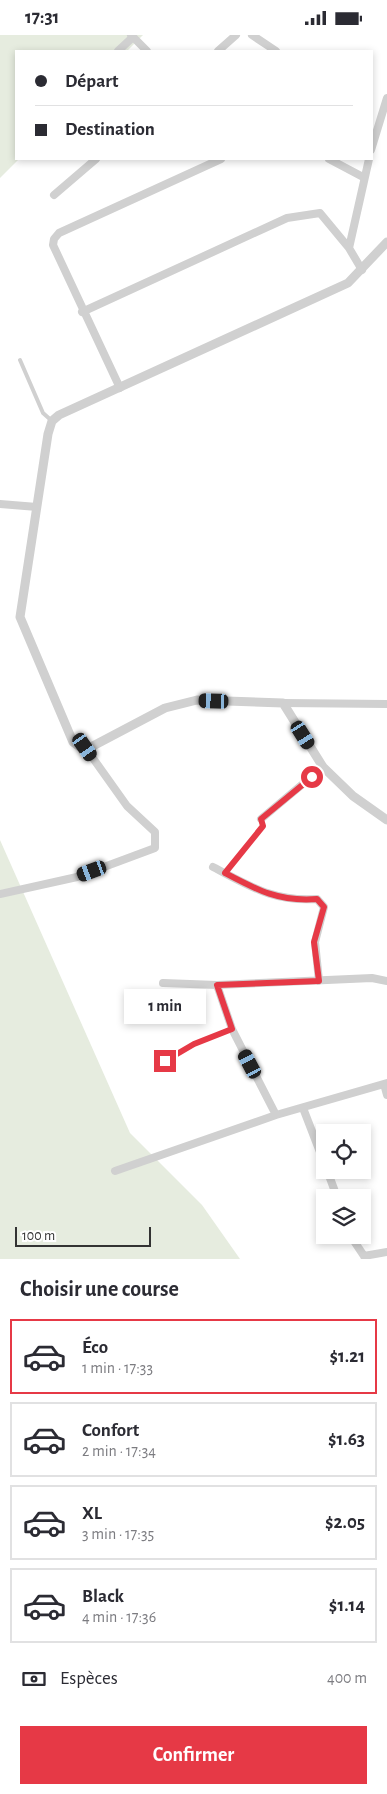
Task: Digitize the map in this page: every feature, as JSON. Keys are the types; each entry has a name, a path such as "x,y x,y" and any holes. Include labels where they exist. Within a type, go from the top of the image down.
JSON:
{"street":[{"path":"219,50 236,35"},
{"path":"252,35 274,50"},
{"path":"119,50 132,36 146,50"},
{"path":"373,144 387,98"},
{"path":"54,195 95,160"},
{"path":"120,388 82,312 53,245 54,239 59,233 219,160"},
{"path":"331,160 364,177"},
{"path":"350,248 369,160"},
{"path":"82,312 288,218 320,213 350,248 362,270"},
{"path":"387,242 348,283 59,415 52,421 48,434 20,617 73,742 80,747 91,747 165,708 197,700 387,704"},
{"path":"0,504 37,507"},
{"path":"283,703 323,767 353,796 387,820"},
{"path":"0,894 77,877 155,848 155,832 127,806 85,747"},
{"path":"261,819 289,798 323,767"},
{"path":"212,867 262,893 294,901 317,899 324,907 314,942 319,981"},
{"path":"163,983 217,985 372,978 387,981"},
{"path":"217,985 232,1029 276,1115"},
{"path":"115,1171 276,1115 385,1084 387,1095"},
{"path":"303,1108 316,1142"},
{"path":"356,1244 365,1257 387,1252"}],"lane":[{"path":"20,360 43,413 52,421"},
{"path":"225,873 263,826 261,819"},
{"path":"165,1061 194,1044 232,1029"}],"shaded area":[{"path":"0,35 143,35 128,50 15,50 15,160 18,160 0,178"},
{"path":"0,840 130,1133 202,1205 240,1259 0,1259"}],"route":[{"path":"165,1061 194,1044 232,1029 217,985 319,981 314,942 324,907 317,899 294,901 262,893 225,873 240,852 263,826 261,819 289,798 312,777"}]}
